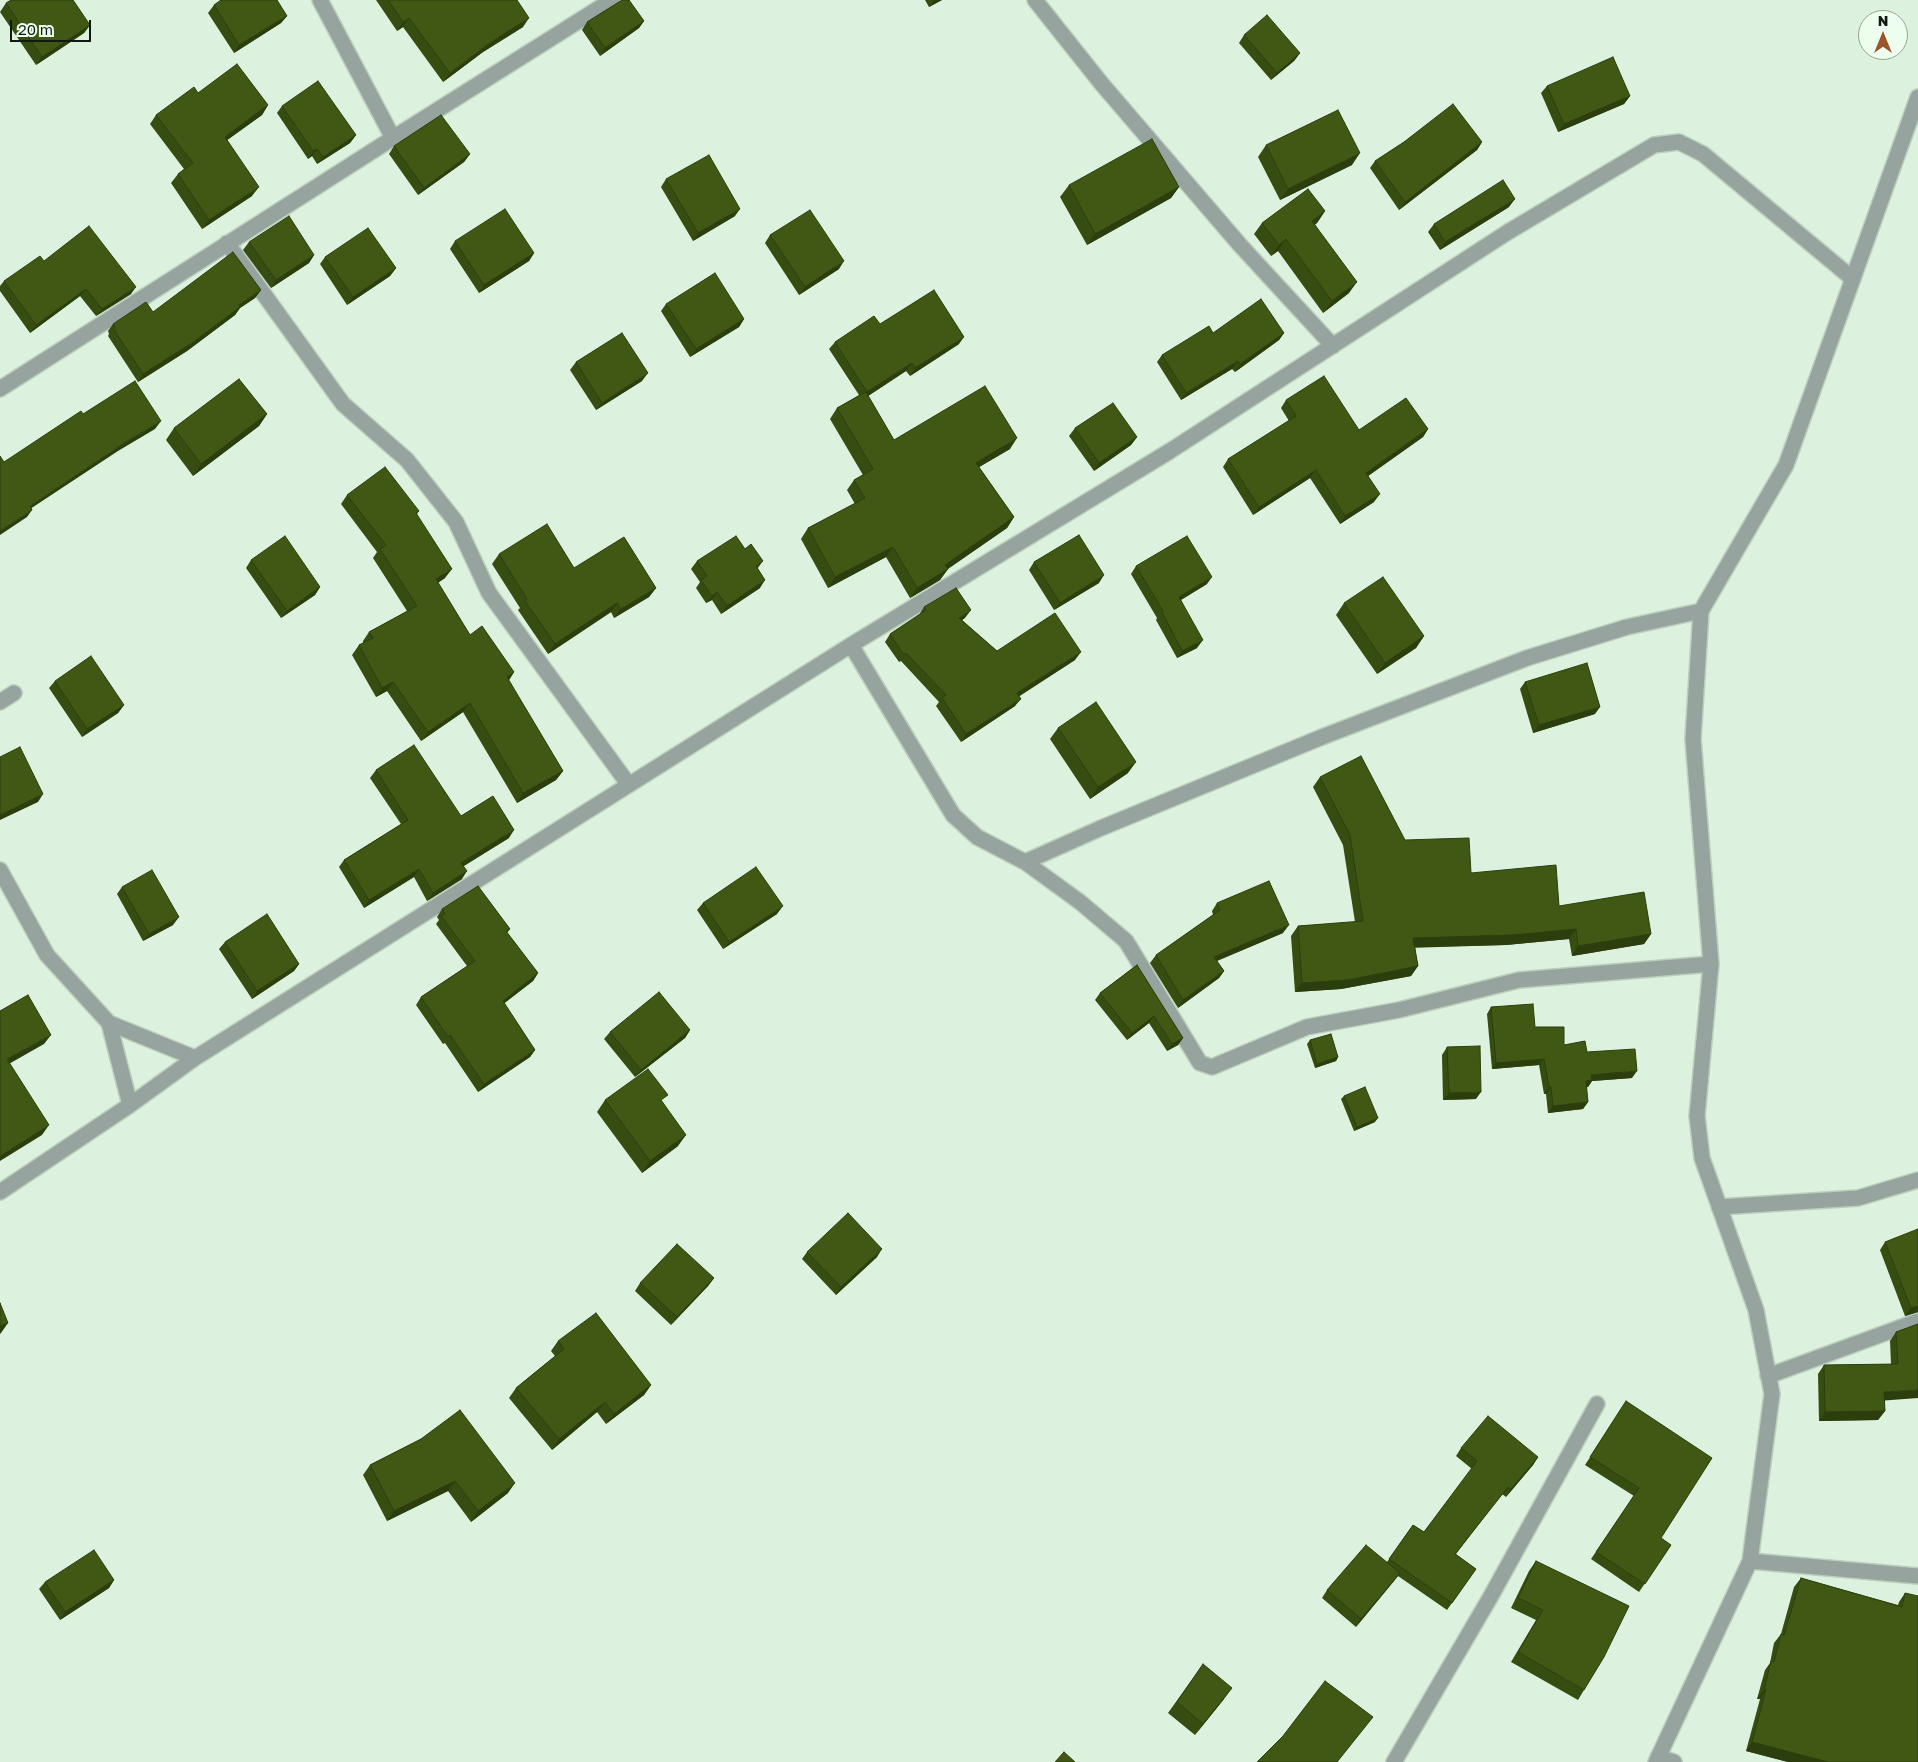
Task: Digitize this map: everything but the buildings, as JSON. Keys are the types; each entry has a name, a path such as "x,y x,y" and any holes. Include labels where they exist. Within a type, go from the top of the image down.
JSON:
{"street":[{"path":"320,0 392,138"},
{"path":"0,389 392,138 612,0"},
{"path":"1036,0 1101,83 1221,223 1333,346"},
{"path":"1674,1762 1657,1760 1750,1561 1772,1394 1756,1310 1702,1158 1697,1116 1712,964 1693,739 1701,611 1786,465 1918,97"},
{"path":"0,1192 130,1105 195,1058 851,645 1170,451 1508,232 1654,145 1679,142 1702,154 1852,280"},
{"path":"227,243 342,404 407,460 456,522 488,593 629,785"},
{"path":"1025,862 1101,828 1304,745 1527,658 1627,626 1701,611"},
{"path":"851,645 953,815 977,836 1025,862 1080,902 1126,941 1200,1063 1212,1067 1307,1027 1399,1010 1518,980 1712,964"},
{"path":"0,702 14,693"},
{"path":"0,870 47,955 109,1023 195,1058"},
{"path":"109,1023 130,1105"},
{"path":"1719,1207 1858,1198 1918,1180"},
{"path":"1768,1376 1918,1320"},
{"path":"1394,1762 1491,1596 1597,1404"},
{"path":"1750,1561 1918,1576"}]}
